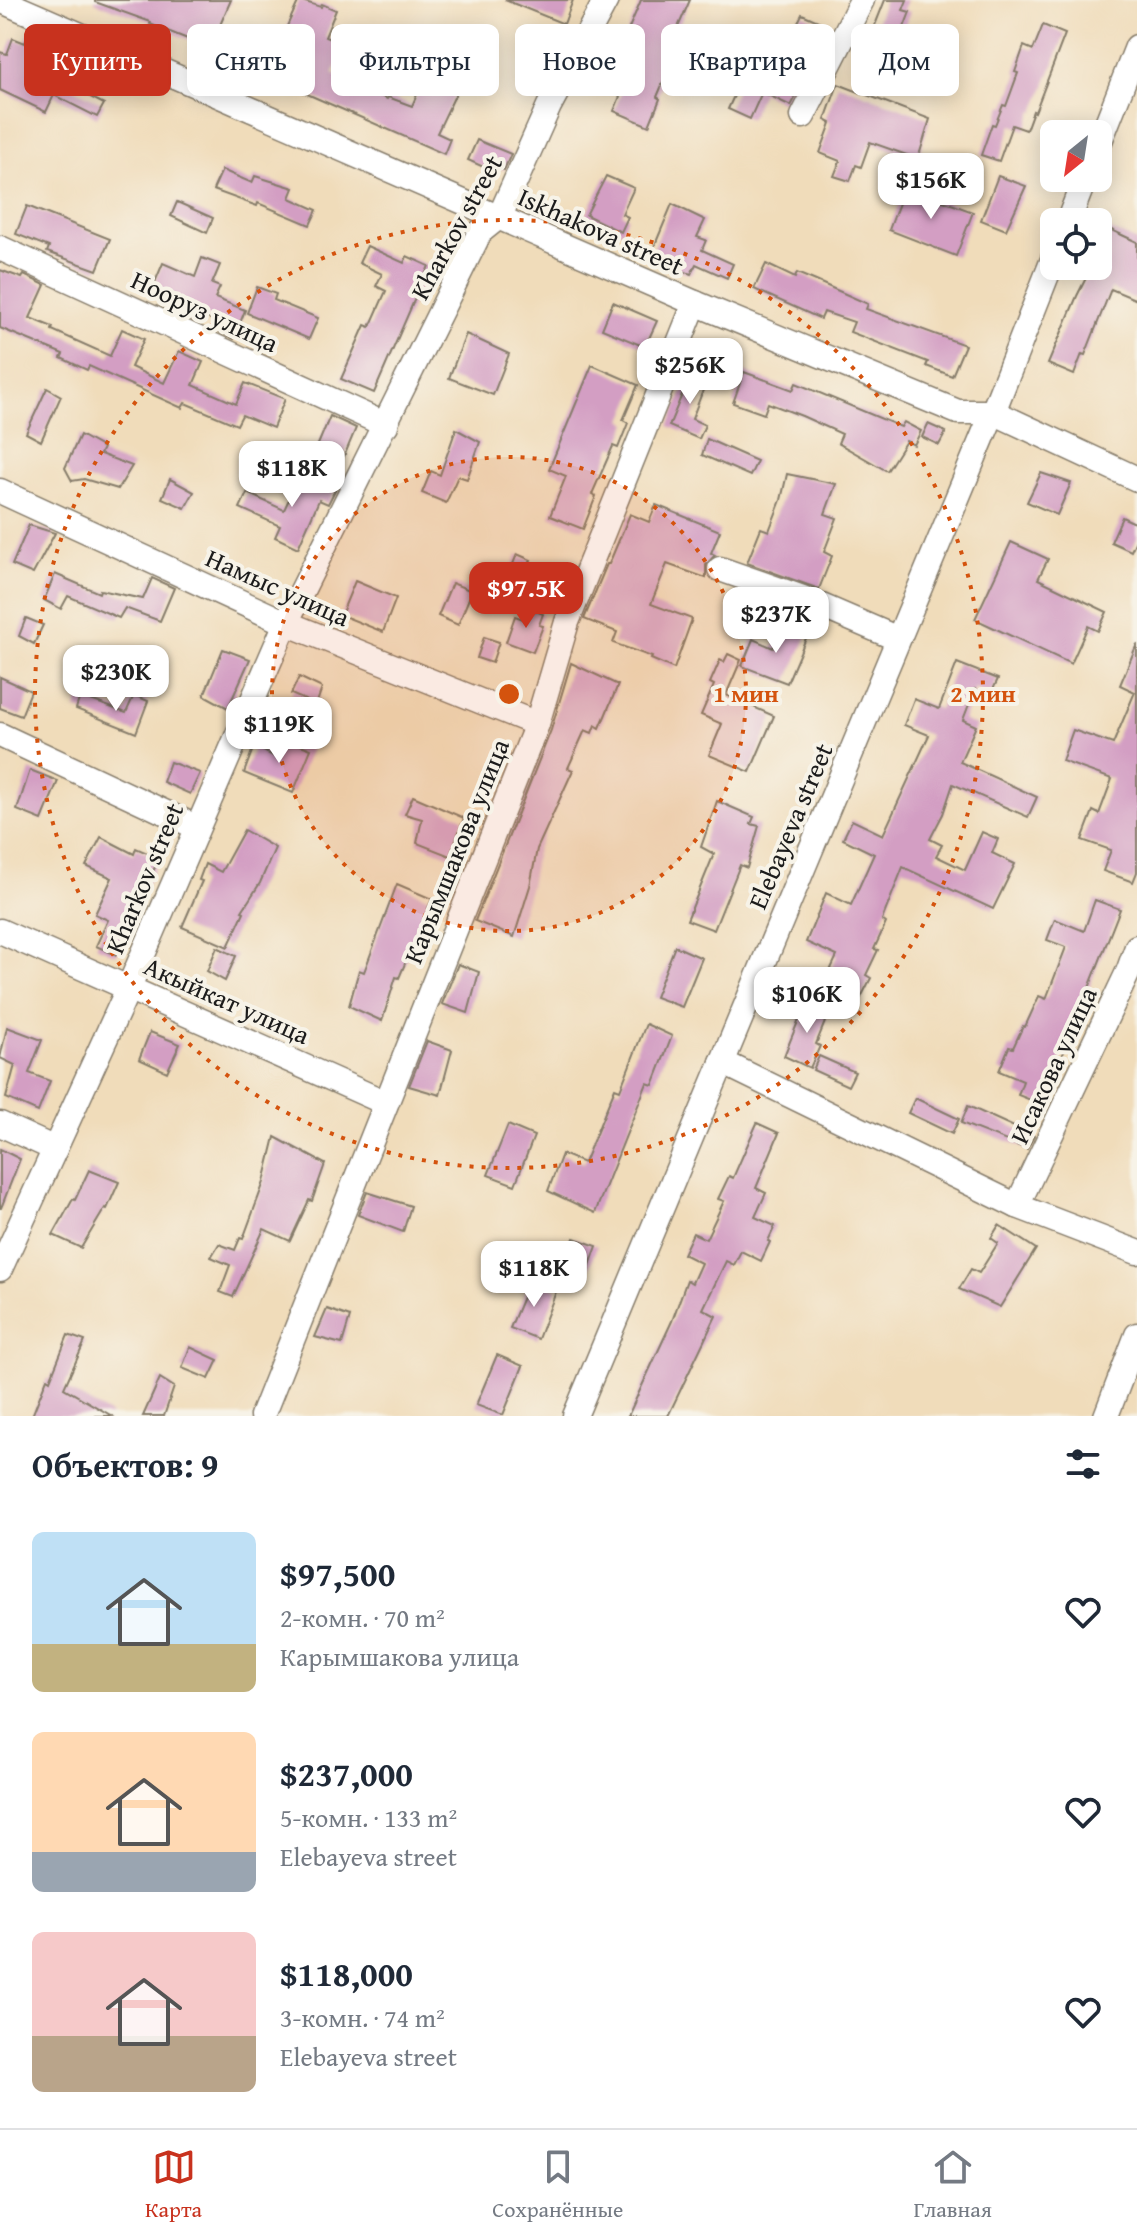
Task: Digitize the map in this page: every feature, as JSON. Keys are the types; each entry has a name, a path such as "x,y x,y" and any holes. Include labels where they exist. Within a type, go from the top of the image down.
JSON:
{"street":[{"name":"Iskhakova street","path":"0,0 695,303 958,412 993,412 1137,479"},
{"name":"Kharkov street","path":"0,1269 129,987 286,623 480,232 500,216 549,106 606,0"},
{"path":"803,116 862,0"},
{"path":"1108,120 1137,47"},
{"name":"Нооруз улица","path":"0,248 386,425"},
{"name":"Elebayeva street","path":"575,1416 993,412 1045,280"},
{"name":"Карымшакова улица","path":"262,1416 537,724 567,622 695,303"},
{"name":"Намыс улица","path":"0,491 286,623 537,724"},
{"path":"720,569 803,598 898,639"},
{"path":"0,735 196,827"},
{"name":"Акыйкат улица","path":"0,931 386,1103"},
{"name":"Исакова улица","path":"1017,1206 1137,947"},
{"path":"722,1062 1017,1206 1137,1252"},
{"path":"0,1124 55,1149"},
{"path":"1106,1416 1137,1335"}],"building":[{"path":"231,0 220,24 187,24 187,39 171,32 171,24 150,24 95,2"},
{"path":"299,0 336,10 325,37 331,39 331,96 381,96 412,106 416,96 455,96 437,133 450,139 444,154 312,96 315,96 315,24 288,24"},
{"path":"505,0 573,0 564,24"},
{"path":"641,0 690,0 679,24 661,24 661,88 657,97 660,99 649,126 614,111 620,96 645,96 645,24 631,24"},
{"path":"885,0 907,0 903,10 910,12 905,24 876,24"},
{"path":"802,14 825,24 797,24"},
{"path":"1043,25 1065,34 1035,112 1026,130 1012,125 999,161 981,155 992,124 995,125 1003,105 1006,106 1024,46 1033,50"},
{"path":"13,38 24,43 24,96 54,96 46,112 0,90 0,52 7,54"},
{"path":"838,84 851,89 851,96 870,96 930,119 918,159 870,142 861,167 856,165 850,181 834,176 840,161 820,153 831,123 825,120"},
{"path":"56,96 88,96 104,104 97,117"},
{"path":"734,96 760,96 750,119 728,109"},
{"path":"770,96 796,96 791,106"},
{"path":"477,140 511,154 504,170 492,165 490,170 468,160"},
{"path":"222,170 252,183 255,176 294,188 290,198 317,210 310,225 258,203 257,206 213,190"},
{"path":"606,176 634,188 622,214 628,217 621,232 586,215"},
{"path":"998,176 1026,186 1006,230 981,220"},
{"path":"905,187 973,212 956,256 889,230"},
{"path":"177,202 213,218 207,233 171,216"},
{"path":"672,204 705,220 697,237 706,240 702,250 733,264 727,278 696,264 691,274 649,259"},
{"path":"27,206 110,239 97,270 47,252 49,247 16,234"},
{"path":"1112,230 1137,242 1137,300 1111,289 1074,375 1048,364 1085,280 1112,280"},
{"path":"367,246 404,263 407,256 429,266 374,393 341,379 365,325 370,327 386,291 376,286 382,274 359,263"},
{"path":"202,258 220,265 212,284 220,287 215,298 245,310 234,339 219,332 222,324 150,294 163,263 195,277"},
{"path":"766,264 795,278 797,273 868,304 866,309 965,345 952,376 926,366 928,362 850,332 854,322 824,312 821,319 754,289"},
{"path":"0,270 22,278 24,275 45,285 30,318 53,327 52,330 110,356 122,329 144,339 131,367 164,383 179,351 203,362 193,385 236,404 245,383 285,399 273,428 242,415 237,425 185,403 182,408 89,366 87,370 61,358 63,354 0,328"},
{"path":"257,287 276,294 274,300 318,318 309,339 247,313"},
{"path":"613,302 657,321 645,347 602,329"},
{"path":"466,334 509,354 493,395 449,378"},
{"path":"592,365 638,385 623,420 628,423 618,448 613,446 592,494 596,496 583,529 550,516 566,476 549,469"},
{"path":"692,370 708,377 692,419 705,425 699,439 669,426"},
{"path":"744,372 793,390 796,383 901,427 904,422 921,431 914,445 906,441 887,471 838,443 842,434 802,416 768,403 764,414 733,403"},
{"path":"47,388 61,396 41,441 26,433"},
{"path":"330,416 356,428 343,459 317,447"},
{"path":"928,424 946,432 939,445 922,437"},
{"path":"456,429 480,442 467,479 458,476 446,503 422,493 431,471 440,475"},
{"path":"80,435 103,448 100,454 132,466 118,489 84,479 72,481 65,468"},
{"path":"707,439 757,461 750,476 702,455"},
{"path":"301,473 336,488 328,504 319,500 298,548 275,537 280,526 240,508 247,493 284,510"},
{"path":"1041,473 1071,483 1057,515 1027,502"},
{"path":"787,474 836,484 825,514 837,518 824,552 832,556 819,589 747,563 761,528 769,531"},
{"path":"170,479 194,492 185,508 162,498"},
{"path":"656,505 720,531 711,553 715,555 706,565 706,578 667,564 651,604 692,619 674,669 652,657 613,643 617,632 584,619 630,514 649,522"},
{"path":"1122,517 1137,524 1137,538 1131,551 1111,542"},
{"path":"29,525 55,533 33,574 12,565"},
{"path":"1011,542 1048,559 1038,579 1107,612 1098,631 1088,626 1071,664 975,619"},
{"path":"517,554 531,560 521,583 508,577"},
{"path":"55,574 99,593 100,590 143,599 152,578 174,588 160,621 125,608 119,618 68,596 61,609 44,600"},
{"path":"355,581 396,598 383,632 341,615"},
{"path":"452,583 472,591 458,625 438,616"},
{"path":"527,607 543,614 539,625 543,626 533,652 506,642 515,616 523,619"},
{"path":"26,618 43,625 34,644 19,636"},
{"path":"782,626 807,636 787,683 742,666 753,639 773,648"},
{"path":"484,637 499,642 492,663 477,658"},
{"path":"1137,644 1137,872 1133,882 1103,871 1111,850 1082,840 1093,811 1099,814 1112,779 1062,761 1073,730 1113,744 1135,692 1120,685"},
{"path":"223,649 250,659 228,708 204,695"},
{"path":"728,654 741,660 726,695 774,716 750,772 709,755 722,724 701,715 714,685 710,683 720,660 724,662"},
{"path":"571,663 618,685 600,728 595,725 592,733 585,730 568,768 573,770 537,849 530,886 514,937 475,921 551,730"},
{"path":"957,663 998,679 990,696 975,689 963,720 976,726 960,762 1037,797 1028,817 953,784 930,839 942,845 936,856 965,870 982,832 998,839 992,853 1015,864 993,909 903,867 882,920 886,923 874,949 878,950 866,975 871,978 857,1005 850,1001 844,1015 821,1004 834,975 829,973 837,956 806,942 826,893 851,905 874,854 843,839 852,820 883,835 929,735 904,725 914,699 939,709"},
{"path":"0,677 31,691 21,716 0,708"},
{"path":"299,677 322,688 316,705 291,694"},
{"path":"134,695 148,701 136,733 76,709 80,696 126,713"},
{"path":"283,738 311,749 293,793 244,773 254,746 275,757"},
{"path":"170,762 200,773 190,794 163,782"},
{"path":"30,770 58,781 42,820 17,810"},
{"path":"413,796 464,818 450,856 417,843 422,819 405,814"},
{"path":"717,801 754,817 751,824 759,826 747,868 740,865 714,930 687,920 714,854 701,847"},
{"path":"244,830 275,848 260,883 242,911 228,947 182,927 202,881 199,880 205,864 221,872"},
{"path":"101,837 134,854 136,848 159,858 116,955 96,946 108,920 95,914 112,878 86,866"},
{"path":"397,884 432,899 399,978 396,977 382,1021 349,1006 359,970 364,972"},
{"path":"1095,900 1120,909 1043,1105 1018,1095 1023,1081 999,1071 1009,1047 1013,1048 1039,996 1046,999 1066,947 1047,940 1055,919 1084,931"},
{"path":"675,946 702,958 682,1007 655,997"},
{"path":"217,947 236,956 225,981 207,971"},
{"path":"458,964 479,972 468,1013 442,1004"},
{"path":"806,1002 829,1012 816,1044 820,1046 810,1068 784,1056"},
{"path":"646,1024 672,1036 653,1085 647,1083 595,1213 548,1191 562,1154 584,1163 615,1088 620,1090"},
{"path":"7,1027 42,1040 29,1073 50,1081 38,1112 6,1098 15,1065 0,1058"},
{"path":"150,1032 180,1044 167,1072 139,1059"},
{"path":"427,1041 452,1050 440,1095 409,1086"},
{"path":"819,1056 855,1072 848,1086 813,1070"},
{"path":"915,1098 959,1119 952,1134 908,1113"},
{"path":"968,1106 1034,1136 1027,1149 961,1123"},
{"path":"757,1123 779,1133 756,1188 766,1193 755,1217 775,1226 770,1242 761,1261 741,1251 734,1265 726,1261 703,1309 716,1316 668,1416 628,1416 672,1321 687,1280 692,1283 701,1263 683,1254 693,1233 706,1239 724,1201 718,1199 729,1176 733,1178"},
{"path":"508,1125 534,1136 515,1185 488,1175"},
{"path":"275,1137 325,1164 312,1201 309,1200 290,1241 264,1229 233,1297 220,1292 230,1265 211,1257 219,1244 235,1250 240,1238 243,1239 264,1182"},
{"path":"0,1149 20,1159 1,1208 0,1208"},
{"path":"89,1170 119,1182 107,1209 81,1248 53,1235"},
{"path":"367,1192 411,1206 403,1232 358,1215"},
{"path":"999,1225 1036,1249 1000,1307 959,1289 971,1269 979,1273 998,1243 991,1238"},
{"path":"574,1238 597,1246 586,1276 563,1268"},
{"path":"531,1278 557,1289 538,1339 510,1328"},
{"path":"327,1309 350,1317 342,1344 315,1337"},
{"path":"68,1335 85,1341 64,1388 112,1416 32,1416"},
{"path":"190,1347 218,1360 209,1379 182,1368"},
{"path":"497,1355 523,1366 503,1415 476,1405"},
{"path":"160,1378 174,1387 164,1416 143,1416"}]}
